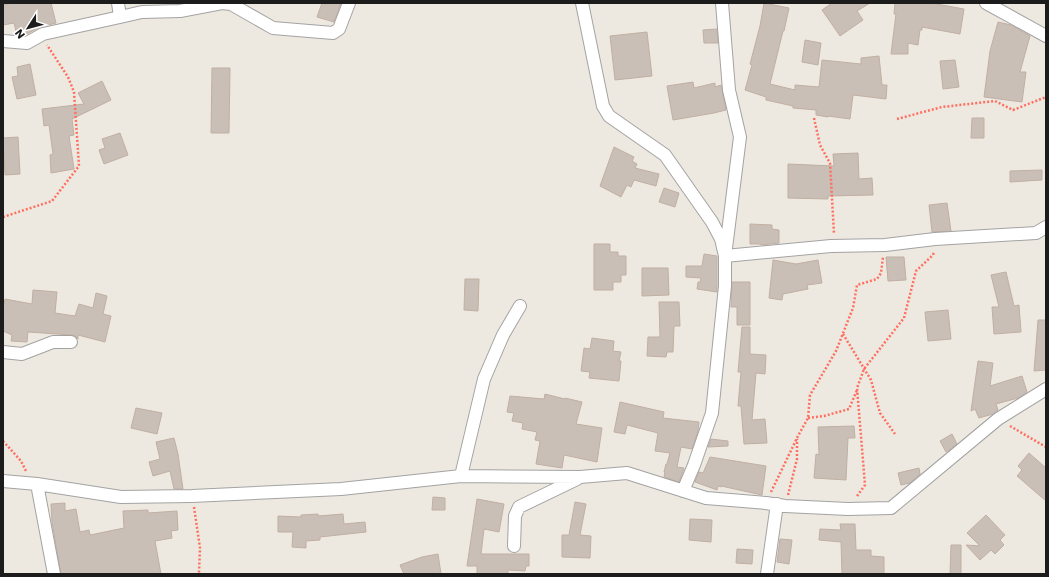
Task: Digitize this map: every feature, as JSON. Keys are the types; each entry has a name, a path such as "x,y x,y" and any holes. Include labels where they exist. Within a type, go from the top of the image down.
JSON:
{"street":[{"path":"118,3 120,17"},
{"path":"3,41 27,44 42,34 142,12 180,11 222,3 231,4 273,28 333,33 339,29 349,3"},
{"path":"582,3 603,106 609,116 665,155 712,222 721,240 725,256"},
{"path":"683,491 694,465 712,413 725,286 725,256 740,137 730,90 722,3"},
{"path":"986,3 1046,36"},
{"path":"725,256 831,246 885,245 935,239 1036,233 1046,227"},
{"path":"461,476 484,379 503,335 520,306"},
{"path":"3,352 22,354 52,342 71,342"},
{"path":"3,481 35,483 121,497 192,496 340,489 461,476 580,477 627,473 706,498 848,509 891,508 998,419 1046,389"},
{"path":"514,546 515,516 519,507 580,477"},
{"path":"35,483 54,574"},
{"path":"767,574 776,504"}],"path":[{"path":"3,217 52,201 79,166 74,92 68,77 47,45 42,34"},
{"path":"897,119 942,107 995,101 1013,110 1046,97"},
{"path":"814,118 820,145 830,164 834,231 831,246"},
{"path":"808,418 849,410 864,369 904,318 916,271 933,255 935,239"},
{"path":"776,504 798,436 808,418 810,395 836,351 853,308 857,286 877,279 881,273 885,245"},
{"path":"843,333 871,380 880,413 895,434"},
{"path":"848,509 865,485 857,388"},
{"path":"998,419 1046,447"},
{"path":"776,504 797,459 798,436"},
{"path":"3,441 21,461 35,483"},
{"path":"192,496 200,548 200,574"}],"building":[{"path":"13,3 51,3 56,23 40,27 25,35 17,35 14,23 3,25 3,5"},
{"path":"322,3 341,3 334,22 317,17"},
{"path":"764,3 789,8 770,84 795,90 795,85 819,87 822,60 861,64 861,58 879,56 882,85 887,85 886,99 853,95 850,119 816,115 816,110 793,108 793,106 766,100 766,97 745,90 752,65 750,64 760,26"},
{"path":"832,3 870,3 857,11 863,20 840,36 822,10"},
{"path":"895,3 931,3 964,9 960,34 922,27 922,30 920,30 918,45 908,43 908,54 891,54 896,14 894,14"},
{"path":"998,22 1011,25 1030,36 1020,72 1026,72 1022,102 984,97 990,51"},
{"path":"717,29 718,43 704,43 703,30"},
{"path":"647,32 652,76 615,80 610,36"},
{"path":"805,40 821,43 818,65 802,62"},
{"path":"955,60 959,87 943,89 940,61"},
{"path":"30,64 36,95 17,99 12,77 18,76 17,67"},
{"path":"212,68 230,68 229,133 211,133"},
{"path":"102,81 111,100 72,119 74,135 69,136 74,169 51,173 50,155 53,154 49,125 44,126 42,109 84,104 78,93"},
{"path":"693,82 694,88 715,83 715,87 721,85 726,110 673,120 667,86"},
{"path":"972,118 984,118 984,138 971,138"},
{"path":"120,133 128,155 104,164 99,150 105,148 102,139"},
{"path":"18,137 20,174 5,175 3,138"},
{"path":"614,147 634,157 632,161 637,164 635,168 659,174 656,186 634,180 631,187 627,185 621,197 600,186"},
{"path":"858,153 859,179 872,178 873,195 828,196 828,199 788,198 788,164 834,166 833,154"},
{"path":"1042,170 1042,180 1010,182 1010,171"},
{"path":"664,188 679,193 675,207 659,202"},
{"path":"947,203 951,231 932,232 929,205"},
{"path":"750,224 772,225 772,229 779,230 779,243 761,245 750,244"},
{"path":"594,244 610,244 610,252 618,252 618,256 626,256 626,275 621,275 621,282 613,282 613,290 594,290"},
{"path":"704,254 717,256 717,292 697,289 698,282 700,282 701,278 686,277 686,266 702,266"},
{"path":"886,257 904,257 906,280 888,281"},
{"path":"773,260 796,264 818,260 822,283 807,285 808,289 783,294 782,300 769,298"},
{"path":"642,268 668,268 669,295 642,296"},
{"path":"1006,272 1014,306 1019,305 1021,332 994,334 992,307 999,307 991,275"},
{"path":"465,279 479,279 478,311 464,310"},
{"path":"732,282 750,282 750,325 737,325 737,307 731,307"},
{"path":"33,290 57,292 55,313 75,316 79,304 93,308 96,293 107,296 103,314 111,316 105,342 78,335 78,339 71,335 28,332 27,342 11,341 12,335 3,331 3,308 5,299 32,304"},
{"path":"659,302 679,302 680,326 674,326 673,352 667,352 666,357 647,356 648,337 660,337"},
{"path":"948,310 951,339 928,341 925,312"},
{"path":"1038,320 1046,320 1046,370 1034,371"},
{"path":"742,327 750,327 750,354 766,355 765,374 756,373 752,420 765,419 767,443 744,444 741,406 738,406 741,372 738,372"},
{"path":"592,338 614,341 613,351 621,352 619,361 621,361 619,381 589,378 590,372 581,371 584,348 590,349"},
{"path":"978,361 993,363 990,386 1022,376 1027,392 1018,398 996,404 998,410 993,414 979,418 975,409 971,411"},
{"path":"545,394 582,402 576,424 602,428 597,462 564,455 562,468 536,464 540,441 535,440 537,432 522,429 523,423 512,421 514,413 507,412 510,396 544,399"},
{"path":"620,402 664,412 663,418 699,422 698,431 692,449 681,447 677,467 684,468 679,482 664,477 666,464 670,453 655,451 658,433 627,425 625,434 614,432"},
{"path":"136,408 162,413 157,434 131,428"},
{"path":"854,426 855,438 848,438 846,480 814,478 816,454 819,455 818,427"},
{"path":"952,434 957,444 946,452 940,441"},
{"path":"174,438 183,489 174,489 170,471 153,476 149,462 160,459 156,442"},
{"path":"711,439 728,441 728,446 708,447"},
{"path":"1029,453 1046,468 1046,501 1017,476 1022,470 1018,466"},
{"path":"710,457 766,466 762,495 721,486 718,486 717,490 695,482 699,472 703,473"},
{"path":"919,468 920,474 910,483 901,485 898,473"},
{"path":"433,497 445,498 445,510 432,510"},
{"path":"477,499 504,504 499,532 484,529 481,554 529,554 529,566 526,566 525,571 508,570 508,574 477,574 477,566 467,566"},
{"path":"575,502 586,504 580,535 591,536 590,558 562,557 562,535 569,535"},
{"path":"65,503 65,511 76,509 80,532 89,530 90,535 124,528 123,511 148,510 148,513 177,511 178,530 171,531 172,538 155,541 161,574 61,574 52,522 51,504"},
{"path":"318,514 318,516 343,514 344,524 365,522 366,532 320,537 320,540 306,541 306,548 292,547 293,532 278,532 278,516 301,517 301,515"},
{"path":"986,515 1005,535 1000,540 1004,545 995,554 991,550 980,560 966,545 980,546 967,533"},
{"path":"690,519 712,520 711,542 689,540"},
{"path":"840,524 855,524 856,550 871,550 871,556 884,557 884,574 842,574 841,542 819,540 820,529 841,530"},
{"path":"780,539 792,540 789,564 777,562"},
{"path":"951,545 961,545 961,574 950,574"},
{"path":"737,549 753,550 752,564 736,563"},
{"path":"438,554 441,574 404,574 400,565 422,557"}]}
